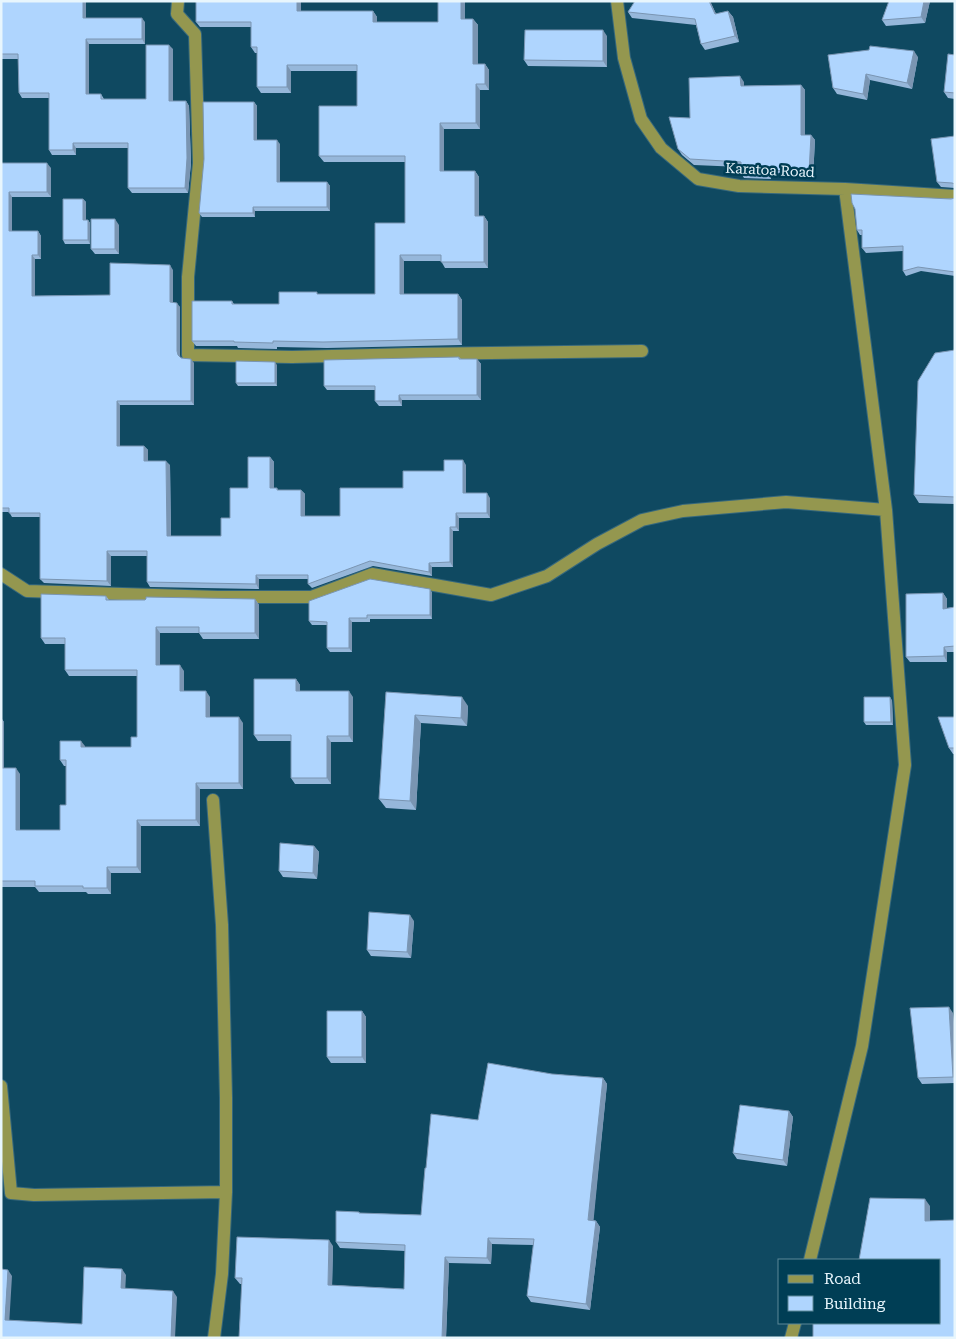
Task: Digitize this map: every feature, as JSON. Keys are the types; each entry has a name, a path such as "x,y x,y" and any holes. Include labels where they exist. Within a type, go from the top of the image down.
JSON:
{"street":[{"path":"178,1 177,14 194,34 199,162 188,277 188,355 292,357 642,351"},
{"name":"Karatoa Road","path":"617,1 624,58 641,119 661,148 698,178 739,186 845,189 955,196"},
{"path":"810,1259 862,1046 905,765 886,510 845,189"},
{"path":"1,574 27,591 218,597 311,597 372,574 492,595 547,576 597,544 642,520 683,511 786,502 886,510"},
{"path":"213,800 222,925 226,1098 226,1192 222,1274 214,1338"},
{"path":"1,1086 11,1192 34,1195 226,1192"},
{"path":"791,1338 795,1324"}],"building":[{"path":"1,1 83,1 83,18 142,18 142,39 86,39 86,94 101,94 101,99 146,99 146,45 169,45 169,101 186,101 187,158 185,188 128,188 128,143 73,143 73,150 49,150 49,93 19,93 18,54 1,54"},
{"path":"196,1 297,1 297,11 373,11 373,22 438,22 438,1 461,1 461,19 473,19 473,64 485,64 485,84 476,84 476,123 440,123 440,171 475,171 475,216 484,216 484,262 441,262 441,255 400,255 400,294 458,294 458,339 323,342 273,341 273,343 192,341 192,301 232,301 232,304 279,304 279,292 375,294 375,223 405,223 405,156 319,156 319,106 357,106 357,65 287,65 287,87 257,87 257,47 251,47 251,22 196,22"},
{"path":"635,1 709,1 715,14 728,11 735,36 701,44 695,19 628,12"},
{"path":"889,1 924,1 921,17 882,20"},
{"path":"525,30 603,30 603,61 524,60"},
{"path":"870,46 914,51 907,83 866,74 863,94 833,88 828,55 869,50"},
{"path":"948,54 955,55 955,93 944,92"},
{"path":"740,76 741,86 801,85 801,135 811,135 809,172 768,170 768,173 741,173 741,162 690,159 678,149 669,117 690,118 689,78"},
{"path":"203,102 254,102 254,140 277,140 277,182 327,182 327,207 253,207 253,213 199,213 204,159"},
{"path":"955,136 955,184 937,182 931,139"},
{"path":"1,163 47,163 47,192 9,192 9,231 38,231 38,255 32,255 32,296 110,295 110,263 170,265 170,302 177,303 177,351 181,358 191,359 191,401 117,401 117,446 144,446 144,461 166,461 167,536 221,536 221,518 230,518 230,488 248,488 248,457 270,457 270,488 277,488 277,490 301,490 301,516 340,516 340,488 403,488 403,471 444,471 444,460 463,460 463,493 487,493 487,513 456,513 456,527 450,527 450,562 429,563 429,572 370,561 308,584 308,575 256,575 256,584 147,582 147,551 107,551 107,581 40,579 40,513 9,513 9,508 1,508"},
{"path":"851,194 955,198 955,272 918,267 903,271 903,246 862,248 862,230 857,230"},
{"path":"63,199 83,199 83,220 88,220 88,240 63,240"},
{"path":"91,219 115,219 115,249 91,249"},
{"path":"955,350 955,497 914,495 918,381 935,353"},
{"path":"459,357 459,359 477,359 477,395 399,395 399,401 375,401 375,386 324,386 324,360"},
{"path":"236,361 275,362 275,383 236,383"},
{"path":"370,579 430,589 430,615 367,615 367,618 349,618 349,648 327,648 327,622 309,621 309,601"},
{"path":"943,593 943,609 955,607 955,646 944,647 944,656 906,657 906,594"},
{"path":"41,594 106,596 106,600 145,600 146,597 255,599 255,633 199,633 199,627 156,627 156,665 180,665 180,691 206,691 206,717 239,717 239,783 196,783 196,820 137,820 137,867 107,867 107,888 35,886 35,881 1,881 1,768 16,768 16,830 60,830 60,805 66,805 66,760 60,760 60,741 81,741 81,747 131,747 131,737 137,737 137,670 65,670 65,638 41,638"},
{"path":"254,679 296,679 296,691 349,691 349,736 327,736 327,778 291,778 291,735 254,735"},
{"path":"386,692 462,697 461,718 415,715 410,801 379,799"},
{"path":"864,697 890,697 891,722 864,722"},
{"path":"938,717 955,717 955,748 949,748"},
{"path":"280,843 314,846 313,873 279,871"},
{"path":"369,912 410,915 407,952 367,950"},
{"path":"949,1007 953,1077 918,1078 910,1008"},
{"path":"327,1011 362,1011 362,1057 327,1057"},
{"path":"488,1063 552,1074 603,1078 588,1220 596,1221 586,1304 527,1296 534,1239 488,1238 487,1258 445,1257 442,1338 239,1338 242,1278 235,1278 237,1237 329,1240 328,1285 404,1289 405,1245 336,1242 336,1211 421,1215 431,1114 478,1120"},
{"path":"740,1105 789,1111 783,1160 733,1153"},
{"path":"870,1198 925,1199 925,1221 955,1220 955,1338 813,1338 813,1324 941,1324 941,1259 859,1259"},
{"path":"84,1267 122,1269 121,1288 173,1291 171,1338 1,1338 1,1269 8,1270 5,1320 82,1324"}]}
